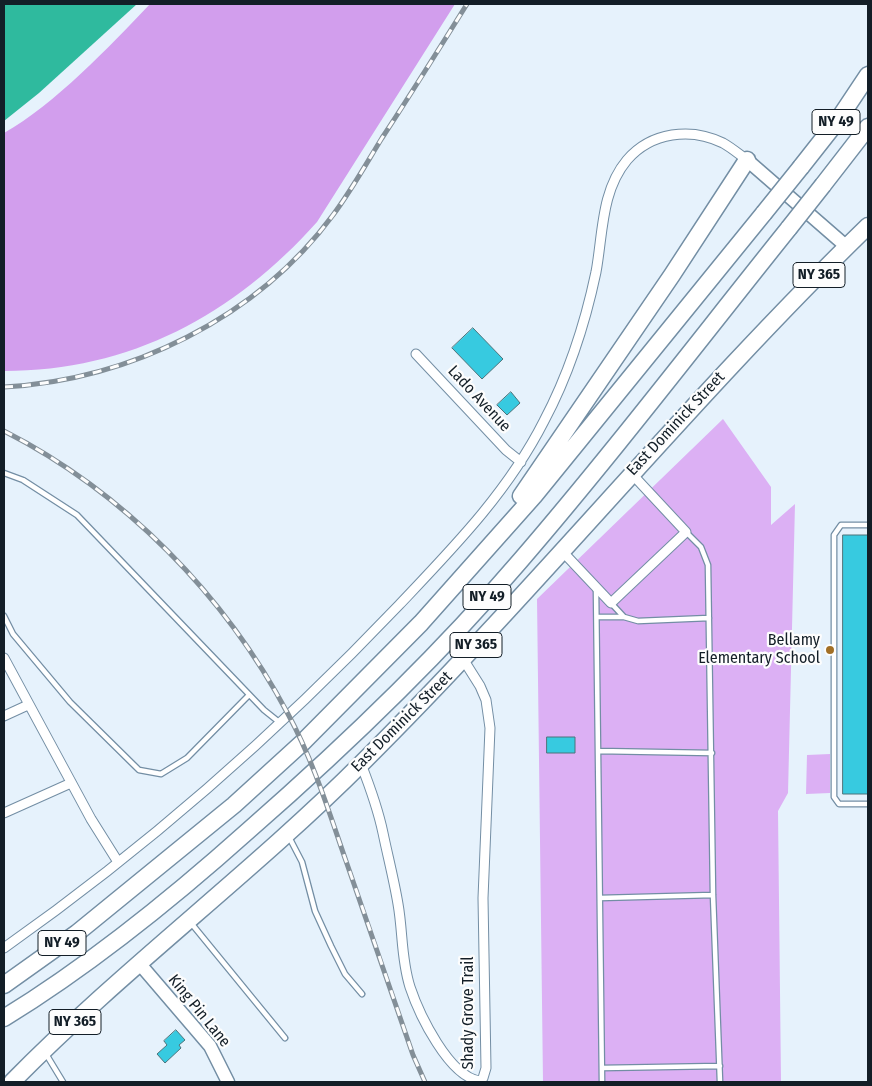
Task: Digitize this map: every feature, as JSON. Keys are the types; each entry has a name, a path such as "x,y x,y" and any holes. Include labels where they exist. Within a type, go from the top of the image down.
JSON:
{"highway":[{"name":"NY 49","path":"4,985 120,899 234,805 302,743 464,577 534,496 764,213 838,120 868,75"},
{"name":"NY 49","path":"4,1018 140,923 314,772 372,718 453,636 520,562 609,454 868,127"},
{"path":"464,577 570,427 748,160"},
{"name":"East Dominick Street","path":"12,1082 139,963 287,834 361,764 463,659 631,473 762,332 868,226"},
{"path":"4,1031 54,984"}],"main road":[{"path":"748,160 847,247"},
{"name":"King Pin Lane","path":"139,963 210,1046 228,1082"}],"street":[{"path":"4,948 169,821 279,722 369,637 452,550 493,501 521,462 544,423 572,361 596,270 609,194 616,175 628,158 643,145 661,137 683,133 705,136 724,144 748,160"},
{"name":"Lado Avenue","path":"416,354 506,450 521,462"},
{"path":"561,550 611,603 686,532 631,473"},
{"path":"4,658 71,782 118,862"},
{"name":"Shady Grove Trail","path":"361,764 375,798 383,830 398,905 402,954 410,987 443,1052 458,1070 472,1080 480,1081 486,1068 484,898 490,728 486,700 480,686 463,659"},
{"path":"4,716 28,705"},
{"path":"4,813 71,782"}],"lane":[{"path":"4,473 23,480 77,515 249,695 279,722"},
{"path":"868,524 840,524 834,532 834,798 839,804 868,804"},
{"path":"686,532 701,547 706,558 712,753 713,895 720,1082"},
{"path":"596,588 602,1082"},
{"path":"611,603 624,617"},
{"path":"4,616 13,634 70,702 139,770 161,774 187,758 249,695"},
{"path":"597,617 624,617 656,622 709,618"},
{"path":"598,750 712,753"},
{"path":"287,834 302,862 316,910 331,946 345,974 362,994"},
{"path":"600,898 713,895"},
{"path":"188,920 285,1038"},
{"path":"44,1051 63,1082"},
{"path":"602,1068 720,1066"}],"shaded area":[{"path":"4,4 137,4 39,93 4,121"},
{"path":"150,4 455,4 317,222 285,255 251,285 215,310 177,331 137,348 94,361 50,368 4,371 4,133 43,107 62,91"},
{"path":"723,419 771,487 771,525 795,504 788,793 778,811 781,1082 543,1082 537,599"},
{"path":"830,754 830,793 806,794 807,755"}],"building":[{"path":"473,328 503,359 482,379 452,348"},
{"path":"511,392 520,403 507,415 497,405"},
{"path":"843,535 868,535 868,794 843,794"},
{"path":"547,737 575,737 575,753 547,753"},
{"path":"176,1030 185,1040 179,1045 181,1048 165,1063 157,1054 167,1045 164,1041"}],"railway":[{"path":"4,387 51,382 98,372 143,357 187,337 229,313 267,284 302,252 340,206 467,4"},
{"path":"4,431 48,456 90,484 130,516 202,588 234,628 263,670 288,714 313,768 413,1055 425,1082"}],"place":[{"name":"Bellamy Elementary School","path":"830,650"}]}
